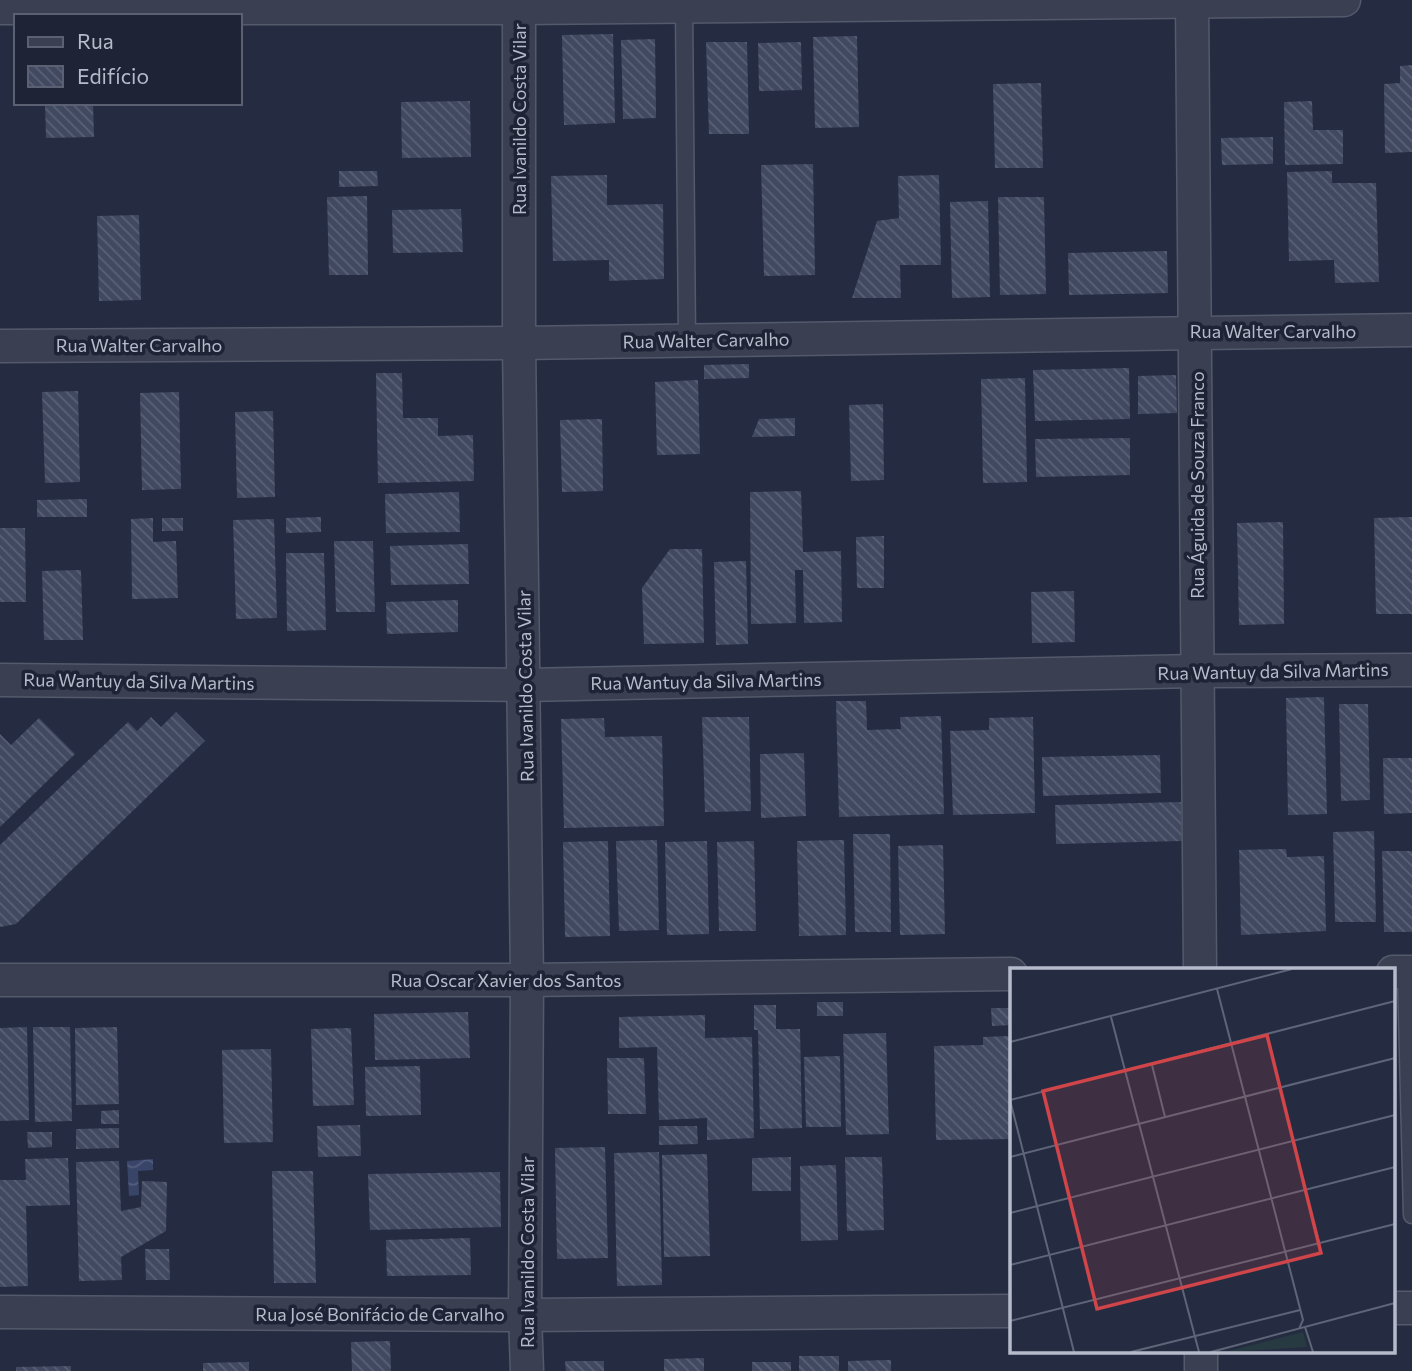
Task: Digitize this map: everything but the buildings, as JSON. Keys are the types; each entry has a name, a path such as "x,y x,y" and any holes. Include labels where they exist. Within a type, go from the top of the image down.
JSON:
{"street":[{"path":"0,8 519,4 684,7 1344,0"},
{"name":"Rua Águida de Souza Franco","path":"1192,1 1200,968"},
{"name":"Rua Ivanildo Costa Vilar","path":"519,4 519,343 527,980 527,1371"},
{"name":"Rua Walter Carvalho","path":"0,345 519,343 1412,330"},
{"name":"Rua Wantuy da Silva Martins","path":"0,680 525,685 1197,671 1412,670"},
{"name":"Rua Oscar Xavier dos Santos","path":"0,980 527,980 1010,974"},
{"path":"1394,1308 1412,1308"},
{"name":"Rua José Bonifácio de Carvalho","path":"0,1312 526,1315 1010,1311"}],"lane":[{"path":"684,7 687,340"},
{"path":"1404,972 1412,1215"}],"water":[{"path":"153,1159 153,1170 138,1171 139,1195 129,1196 127,1161"}]}
